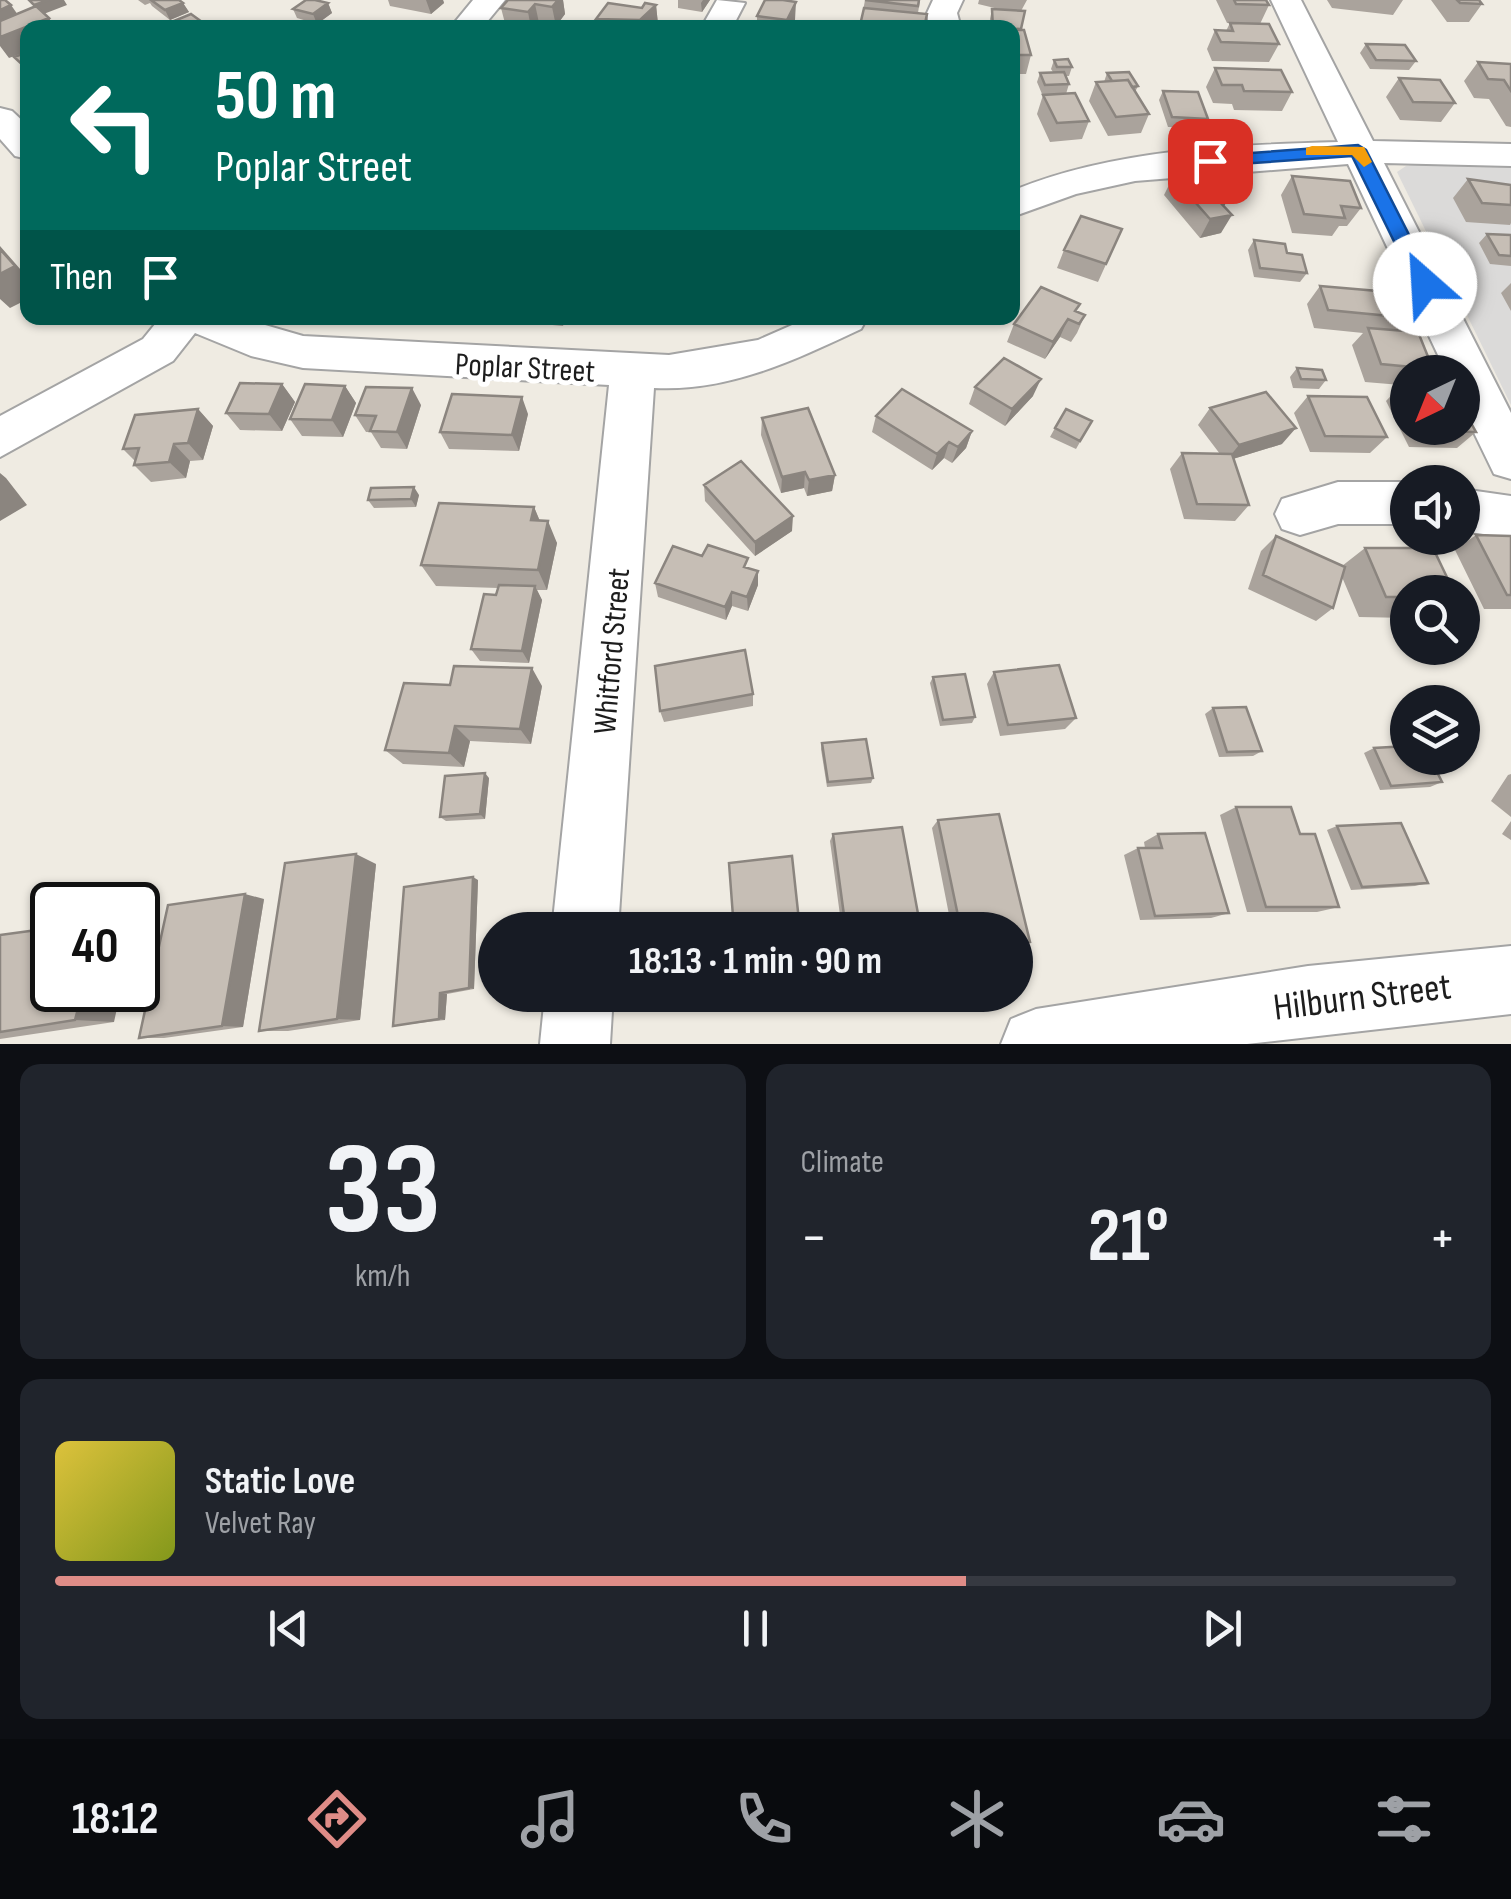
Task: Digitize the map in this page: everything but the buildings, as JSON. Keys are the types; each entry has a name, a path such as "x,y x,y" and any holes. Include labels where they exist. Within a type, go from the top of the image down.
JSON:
{"street":[{"path":"472,20 490,0"},
{"path":"1286,0 1511,460"},
{"path":"0,118 20,139"},
{"path":"1020,200 1053,186 1108,171 1358,150 1511,155"},
{"path":"0,438 158,350 177,325"},
{"name":"Poplar Street","path":"219,325 266,344 303,352 633,372 707,368 768,354 831,325"},
{"name":"Whitford Street","path":"587,912 633,372"},
{"path":"1300,514 1338,502 1390,503"},
{"path":"1480,513 1511,517"},
{"name":"Hilburn Street","path":"1036,1044 1308,1000 1511,980"},
{"path":"574,1044 577,1012"}],"shaded area":[{"path":"1440,162 1511,165 1511,405 1397,172 1406,166"}],"slow traffic":[{"path":"1312,151 1358,150 1364,162"}],"route":[{"path":"1210,161 1358,150 1425,284"}]}
